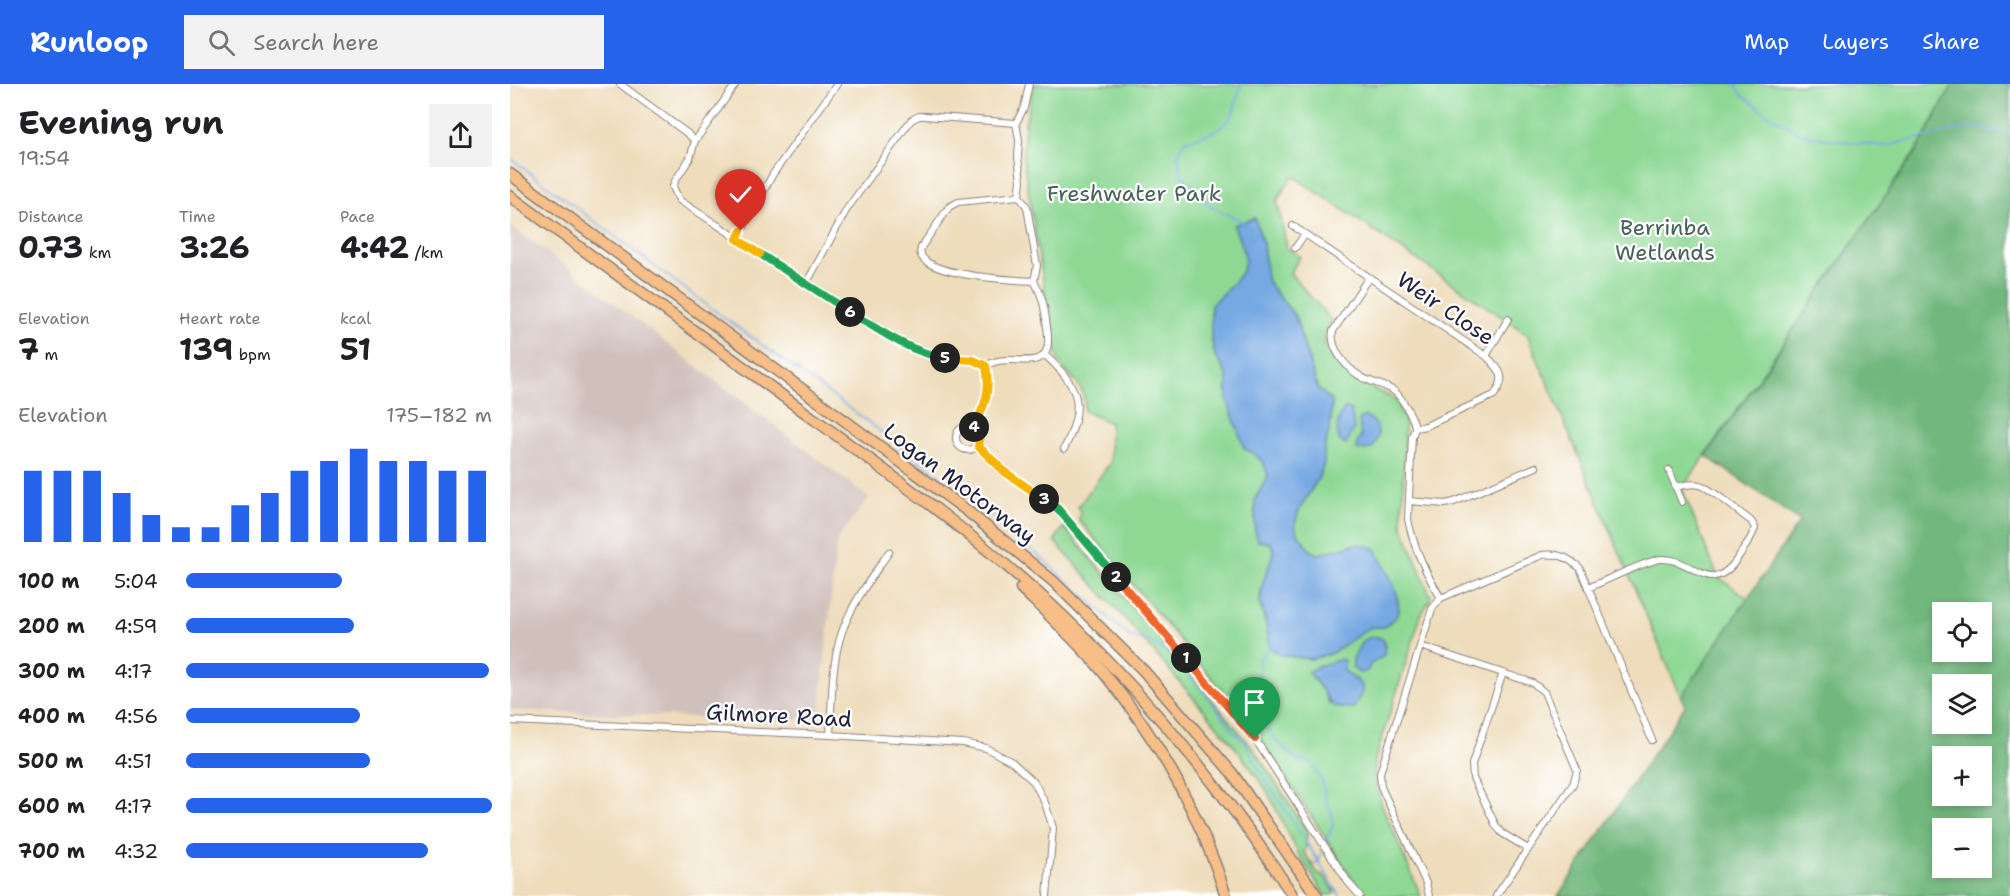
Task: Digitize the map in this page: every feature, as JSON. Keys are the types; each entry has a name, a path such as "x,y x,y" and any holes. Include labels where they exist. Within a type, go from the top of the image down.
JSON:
{"highway":[{"name":"Logan Motorway","path":"510,174 958,503 1053,581 1115,641 1232,773 1317,896"},
{"name":"Logan Motorway","path":"510,196 878,465 983,547 1062,615 1147,703 1204,769 1293,896"},
{"path":"983,547 999,568 1085,651 1137,716 1184,796 1226,896"}],"street":[{"path":"620,84 695,141"},
{"path":"736,84 695,141 690,158 673,188 679,200 899,342 929,355 973,360 986,366"},
{"path":"737,239 773,174 837,84"},
{"path":"986,366 992,361 1001,359 1036,360 1044,354 1050,341 1042,295 1034,281 1037,266 1027,207 1019,196 1021,181 1016,123 1024,108 1029,84"},
{"path":"806,284 847,209 911,120 925,116 1016,123"},
{"path":"1019,196 958,202 949,207 919,251 920,257 950,272 1034,281"},
{"name":"Weir Close","path":"1293,226 1496,365 1502,376 1501,387 1494,395 1426,426 1415,428"},
{"path":"1295,248 1305,234"},
{"path":"1369,277 1333,331 1332,340 1334,348 1360,377 1395,391 1401,398 1415,428 1412,436 1410,531 1433,585 1441,598"},
{"path":"1486,356 1508,320"},
{"path":"1044,354 1054,363 1077,396 1078,407 1070,438 1064,449"},
{"path":"974,427 983,411 986,399 986,366"},
{"path":"969,425 974,427 980,435 978,446 970,450 958,446 955,438 961,427 969,425"},
{"path":"978,446 1005,472 1044,499 1068,521 1245,726 1348,882 1360,896"},
{"path":"1409,501 1445,504 1454,502 1536,467"},
{"path":"1669,470 1682,502"},
{"path":"1588,588 1664,558 1703,575 1724,574 1732,566 1752,536 1755,528 1751,521 1708,489 1690,484 1676,487"},
{"path":"830,735 836,655 841,633 851,610 889,552"},
{"path":"1429,896 1426,883 1382,787 1380,773 1432,609 1441,598 1542,555 1556,553 1568,558 1580,568 1653,740"},
{"path":"1420,646 1533,683 1544,692 1577,770 1573,784 1496,896"},
{"path":"1503,673 1472,764 1473,778 1496,826 1502,833 1528,849"},
{"name":"Gilmore Road","path":"510,721 830,735 963,743 986,748 1012,762 1034,782 1046,803 1053,828 1047,896"}],"shaded area":[{"path":"510,226 869,498 837,539 820,709 811,717 790,721 510,710"}],"green space":[{"path":"1034,84 1953,84 1919,147 1682,489 1718,577 1748,598 1681,697 1527,334 1293,176 1277,200 1287,248 1300,257 1290,273 1332,321 1324,335 1327,350 1353,380 1397,402 1405,422 1402,525 1431,598 1421,615 1375,760 1374,777 1382,805 1421,896 1367,896 1357,886 1252,726 1079,520 1078,507 1110,463 1110,423 1084,411 1084,400 1079,385 1064,369 1057,355 1023,158 1025,124","holes":["1254,218 1263,244 1267,279 1295,316 1330,428 1324,448 1324,464 1319,477 1299,510 1295,523 1296,531 1311,551 1319,554 1356,544 1375,548 1396,590 1399,611 1384,627 1371,627 1332,653 1312,659 1281,655 1261,609 1260,596 1274,555 1271,545 1258,541 1255,530 1255,499 1268,477 1267,465 1253,453 1227,399 1227,375 1211,307 1236,280 1244,266 1244,253 1234,226","1343,668 1347,676 1356,679 1329,704 1323,691 1308,672"]},
{"path":"1953,84 2010,84 2010,896 1558,896 1685,706 1681,697 1800,521 1706,456 1919,147"},
{"path":"1064,527 1253,748 1307,831 1304,852 1318,874 1324,876 1335,892 1332,895 1325,895 1299,855 1266,789 1232,743 1130,624 1054,541"}],"water":[{"path":"1255,218 1263,244 1267,279 1295,316 1318,389 1332,401 1330,428 1324,448 1324,464 1319,477 1299,510 1295,523 1296,531 1311,551 1319,554 1356,544 1375,548 1396,590 1399,612 1384,627 1371,627 1332,653 1312,659 1281,655 1270,648 1260,602 1263,582 1274,551 1269,542 1258,541 1255,530 1255,499 1268,477 1260,460 1244,448 1227,399 1227,375 1215,356 1211,337 1211,306 1236,280 1244,266 1244,253 1234,225"},
{"path":"1346,408 1351,410 1354,428 1346,445 1339,438 1337,428 1340,416"},
{"path":"1364,416 1376,426 1378,435 1371,449 1358,450 1356,446 1361,436 1359,420"},
{"path":"1373,636 1385,642 1384,655 1370,665 1367,671 1359,673 1353,668 1353,659 1362,641"},
{"path":"1342,659 1345,662 1343,668 1345,671 1362,685 1362,692 1354,708 1334,707 1308,672 1316,667"}],"waterway":[{"path":"1242,84 1233,112 1225,124 1213,132 1185,141 1178,155 1181,174 1210,206 1243,222"},
{"path":"1735,84 1743,95 1766,113 1798,132 1818,138 1886,146 1970,127 2010,133"},
{"path":"510,158 1003,524 1129,636 1156,645 1173,658 1245,743 1260,771 1340,896"},
{"path":"1270,648 1260,658 1259,663 1263,719 1272,736 1290,754 1297,760 1312,763 1323,783 1333,825 1325,843"},
{"path":"1315,864 1323,848"}],"route":[{"path":"741,231 737,239 889,337 929,355 973,360 986,366 986,399 983,411 974,427 980,435 978,446 1005,472 1058,509 1255,739"}],"park label":[{"name":"Freshwater Park","path":"1134,193"},
{"name":"Berrinba Wetlands","path":"1665,240"}]}
